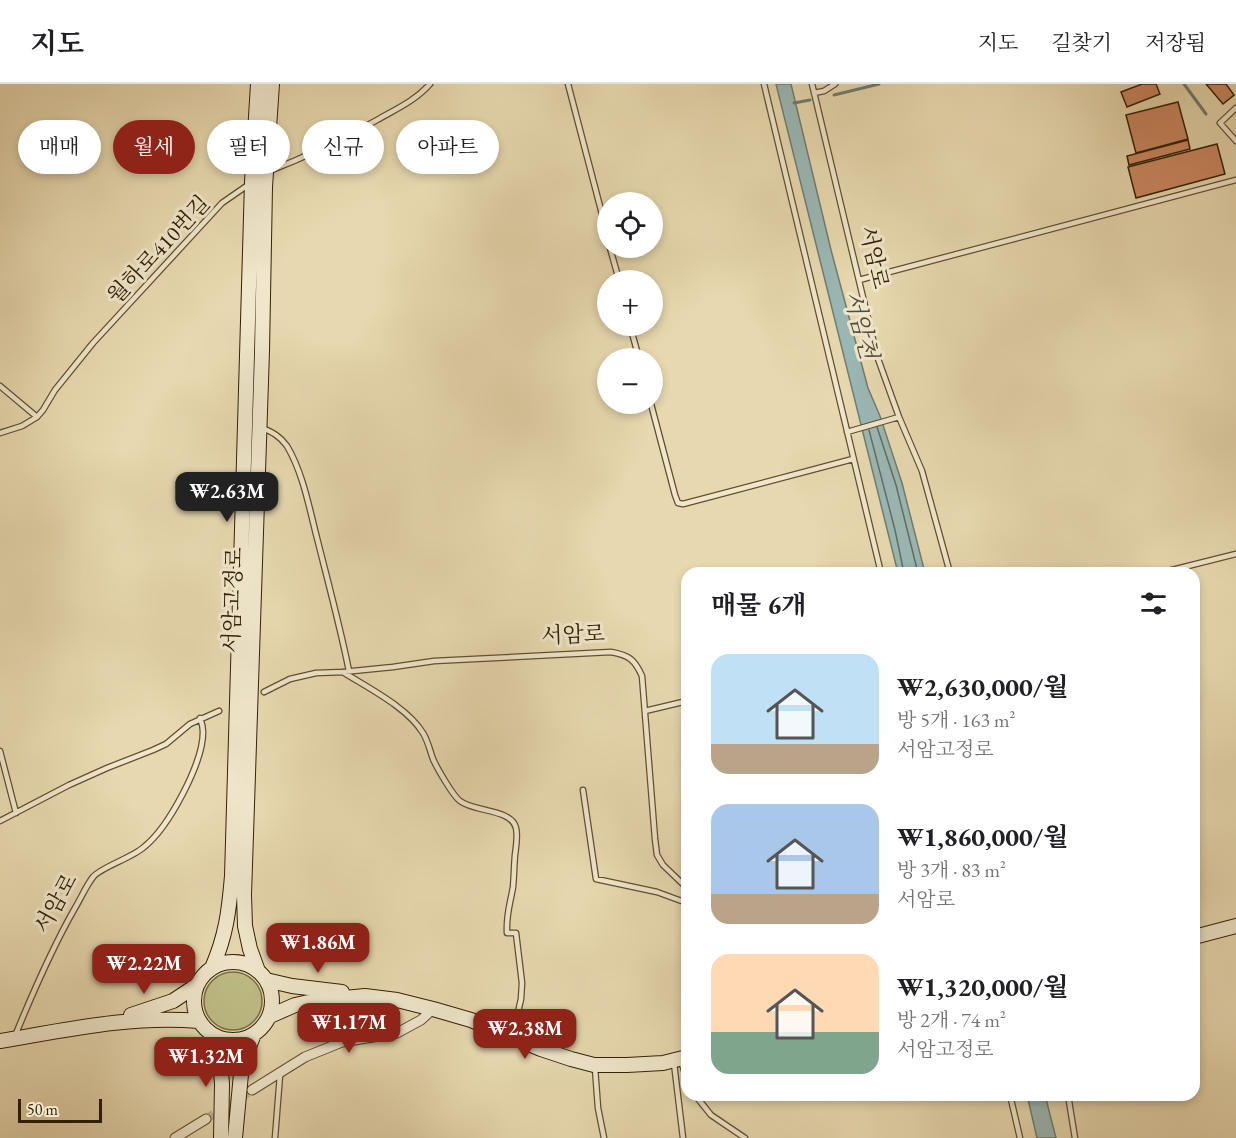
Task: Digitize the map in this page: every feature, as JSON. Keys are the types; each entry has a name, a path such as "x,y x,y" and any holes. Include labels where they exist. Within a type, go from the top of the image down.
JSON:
{"main road":[{"name":"서암고정로","path":"212,968 226,928 232,876 252,182 258,84"},
{"name":"서암고정로","path":"270,120 272,84"},
{"name":"서암고정로","path":"262,975 250,949 245,926 244,895 266,174"},
{"path":"1200,935 1236,926"},
{"path":"262,975 271,991 272,1003 270,1016 263,1026 254,1034 231,1041 207,1031 199,1021 195,1009 194,997 197,986 212,968 223,963 235,962 247,965 262,975 292,986 397,1000 433,1009 471,1020 541,1049 594,1065 663,1063 680,1059"},
{"path":"100,1024 173,1001 197,986"},
{"path":"270,1016 295,1005 313,1001 365,996"},
{"name":"서암로","path":"7,1040 100,1024 176,1018 199,1021"},
{"path":"236,1138 241,1074 254,1034"},
{"path":"218,1037 222,1084 221,1138"}],"street":[{"path":"252,1090 305,1057 342,1042 397,1034 421,1020 433,1009"},
{"path":"175,1138 206,1119"}],"lane":[{"name":"월하로410번길","path":"290,163 333,144 408,103 430,84"},
{"path":"568,84 597,195"},
{"path":"764,84 880,567"},
{"name":"서암로","path":"812,84 877,356 896,418 922,471 948,567"},
{"path":"814,93 824,91 835,84"},
{"path":"1236,108 1220,123 1236,141"},
{"name":"월하로410번길","path":"37,417 55,390 93,343 222,203 263,174"},
{"path":"859,280 1236,180"},
{"path":"0,386 37,417 22,426 0,433"},
{"path":"654,414 678,503 683,504 853,459"},
{"path":"847,432 896,418"},
{"path":"259,427 280,437 294,460 306,495 350,671"},
{"path":"1184,567 1236,554"},
{"name":"서암로","path":"264,692 290,679 316,673 393,667 434,661 611,652 628,657 633,660 642,676 657,855 663,865 681,882"},
{"path":"343,672 396,706 412,720 423,733 434,761 458,800 469,807 493,812 514,821 516,849 513,887 506,917 507,933 516,933 522,983 513,1037"},
{"path":"645,711 681,702"},
{"path":"0,821 69,785 166,744 200,718 219,711"},
{"name":"서암로","path":"7,1040 59,936 95,875 144,848 162,828 173,811 189,781 201,750 204,730 200,718"},
{"path":"0,751 16,813"},
{"path":"583,790 596,879 657,892 681,901"},
{"path":"680,1059 681,1085"},
{"path":"594,1065 598,1108 604,1138"},
{"path":"275,1138 280,1072"},
{"path":"682,1101 683,1138"},
{"path":"700,1101 711,1115 745,1138"},
{"path":"1011,1101 1020,1138"},
{"path":"1069,1101 1075,1138"}],"shaded area":[{"path":"233,972 244,974 257,985 262,1001 260,1012 249,1025 233,1030 222,1028 209,1017 204,1001 206,990 217,977"}],"water":[{"path":"776,84 791,84 831,250 868,388 880,416 902,483 923,567 897,567"},
{"path":"1028,1101 1047,1101 1056,1138 1037,1138"}],"building":[{"path":"1142,84 1156,84 1160,94 1127,107 1121,92"},
{"path":"1206,84 1226,84 1234,95 1223,104"},
{"path":"1178,102 1188,139 1136,153 1126,115"},
{"path":"1188,140 1190,149 1129,165 1127,156"},
{"path":"1217,144 1225,174 1136,198 1128,167"}],"waterway":[{"path":"834,95 879,84"},
{"path":"1184,84 1206,114"},
{"path":"794,103 810,100"}],"tunnel":[{"path":"206,1119 252,1090"}],"water label":[{"name":"서암천","path":"861,325"}]}
